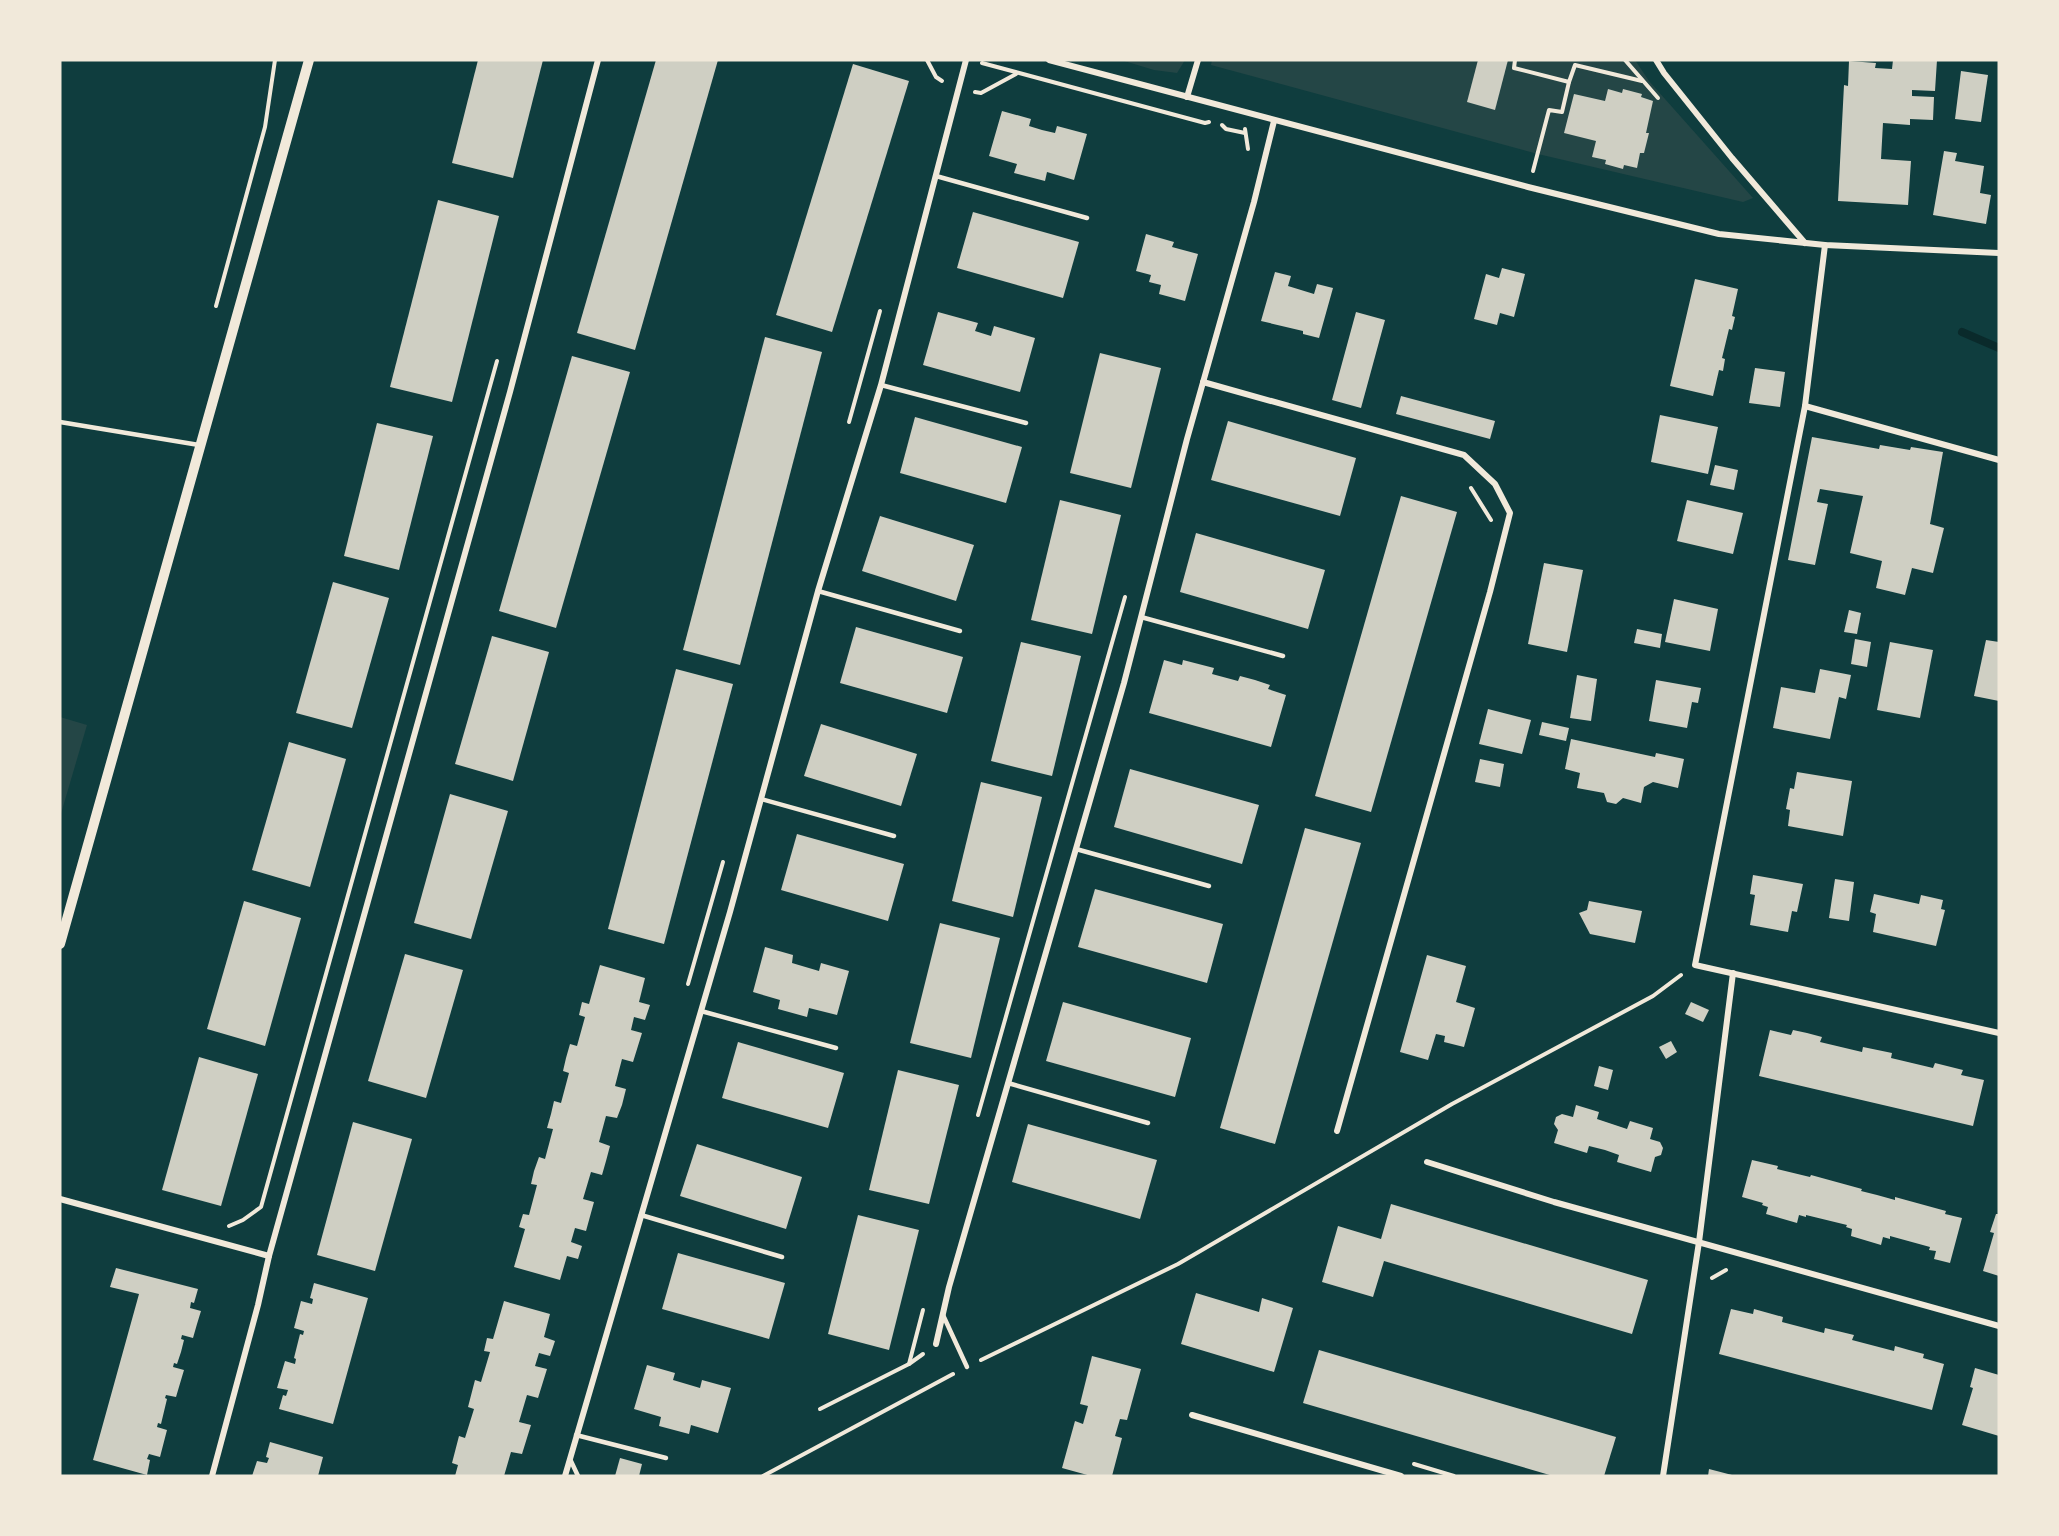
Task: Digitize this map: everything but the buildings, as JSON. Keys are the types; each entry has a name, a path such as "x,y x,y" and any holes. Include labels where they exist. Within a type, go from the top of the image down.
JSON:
{"street":[{"path":"60,944 309,60"},
{"path":"212,1476 269,1256 510,392 598,60"},
{"path":"565,1476 701,1011 818,591 881,385 966,60"},
{"path":"1049,60 1528,188 1719,234 1826,245 1999,253"},
{"path":"1187,97 1198,60"},
{"path":"1656,60 1732,158 1805,243"},
{"path":"936,1344 949,1287 1124,683 1274,121"},
{"path":"1826,245 1805,406 1695,964 1999,1033"},
{"path":"1203,382 1464,455 1495,484 1510,513 1487,603 1337,1131"},
{"path":"1805,406 1999,460"},
{"path":"1663,1476 1699,1242 1733,973"},
{"path":"1427,1162 1554,1202 1999,1326"},
{"path":"60,1199 269,1256"},
{"path":"1192,1415 1401,1476"}],"lane":[{"path":"936,176 1087,218"},
{"path":"881,385 1026,423"},
{"path":"60,422 202,445"},
{"path":"818,591 960,631"},
{"path":"1141,617 1283,656"},
{"path":"760,799 894,837"},
{"path":"1076,849 1209,886"},
{"path":"701,1011 836,1048"},
{"path":"1008,1083 1149,1123"},
{"path":"641,1215 782,1257"},
{"path":"943,1315 967,1367"},
{"path":"576,1435 666,1458"},
{"path":"570,1459 578,1476"}],"path":[{"path":"273,66 275,60"},
{"path":"972,60 1205,123 1215,122 1226,129 1270,138"},
{"path":"1515,60 1514,68 1569,82"},
{"path":"1528,188 1549,110 1562,111 1575,65 1643,81"},
{"path":"222,1226 231,1226 261,1207 498,357"},
{"path":"847,429 853,406"},
{"path":"978,1116 1128,588"},
{"path":"685,995 723,861"},
{"path":"763,1476 967,1367 1178,1264 1452,1104 1653,996 1695,964"},
{"path":"1694,1277 1707,1280 1724,1270 1736,1273"},
{"path":"820,1410 909,1364 924,1308"}],"shaded area":[{"path":"1121,60 1185,60 1177,73 1154,70"},
{"path":"1212,60 1635,60 1649,81 1753,198 1743,202 1538,154 1211,65"},
{"path":"60,717 87,725 60,817"}],"waterway":[{"path":"1962,332 1999,348"}]}
